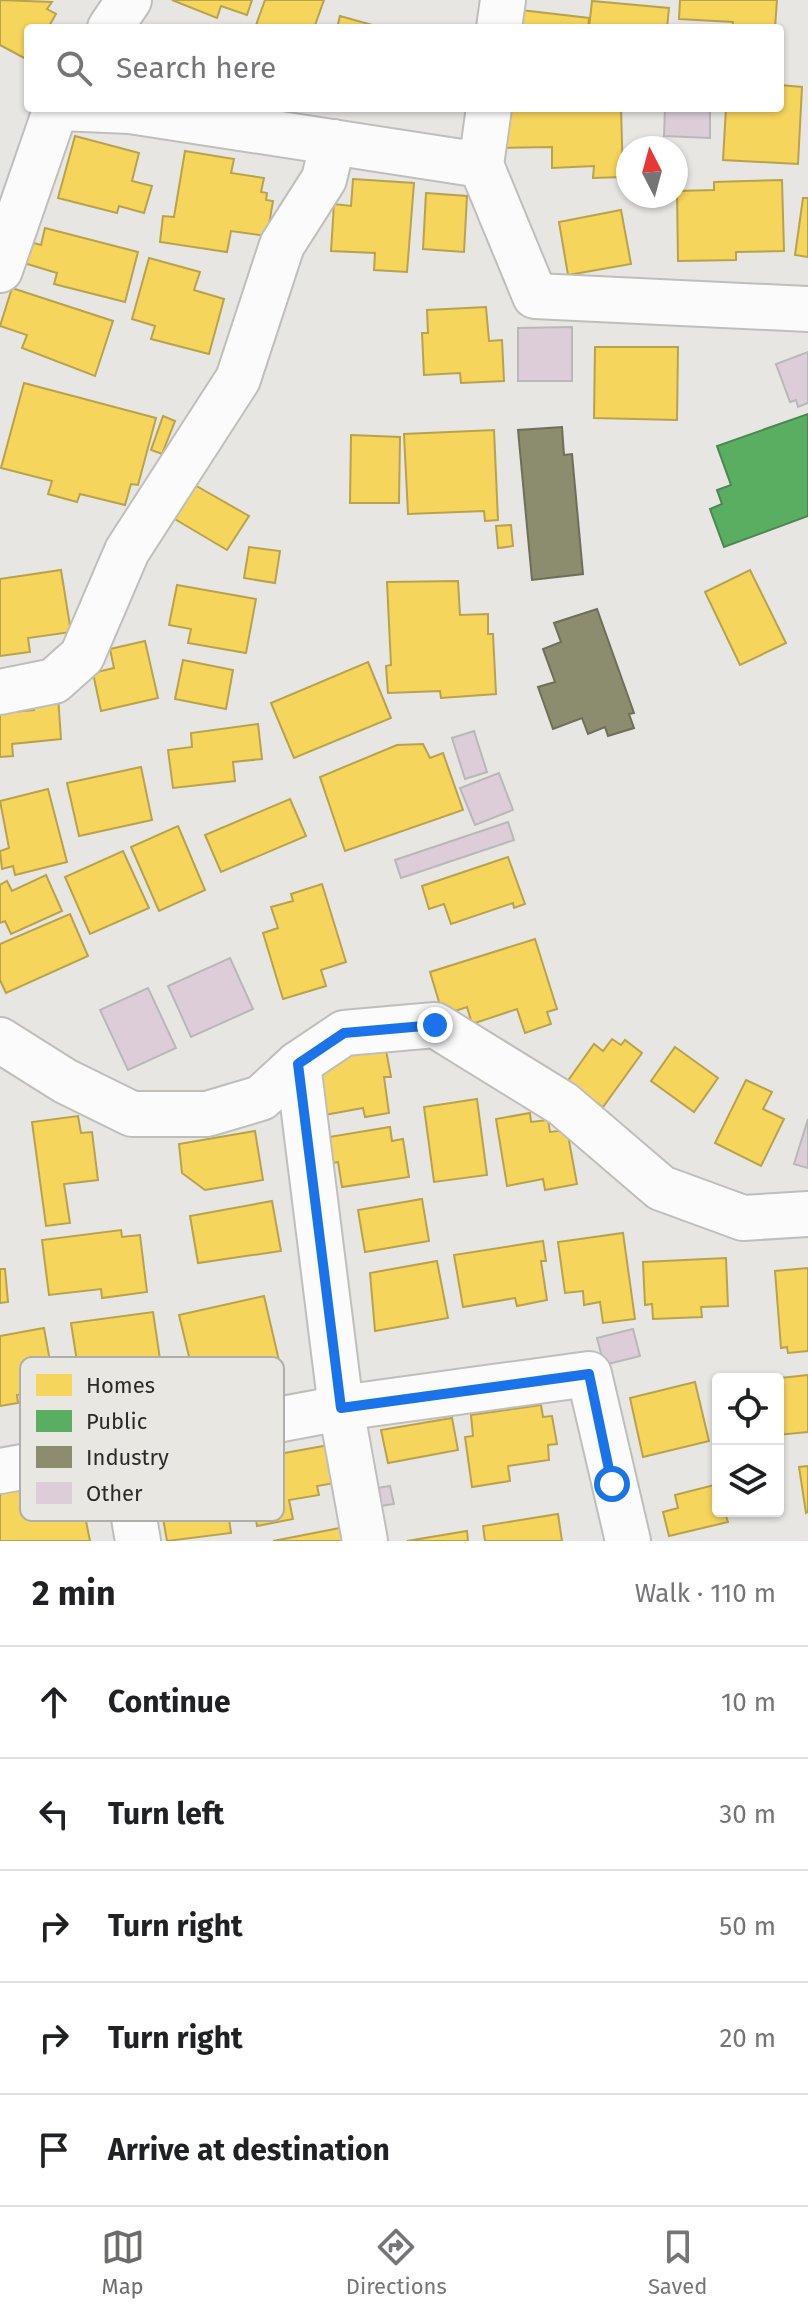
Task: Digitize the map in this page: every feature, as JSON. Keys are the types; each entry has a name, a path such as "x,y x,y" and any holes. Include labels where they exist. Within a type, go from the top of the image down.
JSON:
{"street":[{"path":"113,24 129,0"},
{"path":"500,24 503,0"},
{"path":"0,270 19,159 56,112"},
{"path":"137,112 481,165"},
{"path":"488,112 481,165 535,296 808,309"},
{"path":"0,692 54,681 82,656 127,551 238,379 282,245 324,179 333,142"},
{"path":"0,1040 65,1081 132,1114 207,1114 261,1098 298,1064 344,1033 435,1025 563,1104 661,1188 743,1218 808,1214"},
{"path":"298,1064 341,1408 365,1541"},
{"path":"284,1419 589,1374 628,1541"},
{"path":"0,1471 20,1467"},
{"path":"135,1521 138,1541"}],"building: Homes":[{"path":"0,0 52,2 47,9 56,14 50,24 24,24 24,58 0,45"},
{"path":"172,0 252,0 247,15 221,6 217,18"},
{"path":"265,0 324,0 315,24 256,24"},
{"path":"680,0 777,0 775,24 679,19"},
{"path":"592,1 669,8 667,24 589,24"},
{"path":"512,9 589,18 588,24 510,24"},
{"path":"340,16 369,24 338,24"},
{"path":"784,85 802,87 798,164 723,160 726,112 784,112"},
{"path":"499,112 621,112 622,136 616,136 616,177 593,178 594,166 552,168 552,147 501,148"},
{"path":"75,136 139,153 132,181 152,186 144,213 119,206 117,213 58,198"},
{"path":"185,151 234,159 231,173 264,178 261,192 267,193 266,200 273,201 267,236 231,231 227,252 160,242 163,216 174,217"},
{"path":"353,179 414,183 407,272 374,270 375,253 331,251 334,204 351,206"},
{"path":"782,180 784,251 736,252 736,260 678,261 677,208 688,208 688,191 714,190 714,182"},
{"path":"426,193 467,196 464,252 423,249"},
{"path":"803,198 808,198 808,257 795,255"},
{"path":"621,210 631,264 568,275 559,222"},
{"path":"45,228 138,252 125,302 54,284 57,273 24,263 30,242 41,245"},
{"path":"149,258 200,272 194,290 224,299 209,354 151,339 155,326 132,319"},
{"path":"12,288 113,321 95,376 22,348 27,335 0,326"},
{"path":"486,307 489,341 502,340 504,381 461,383 460,373 424,375 422,333 428,333 427,310"},
{"path":"595,347 678,347 677,420 594,418"},
{"path":"24,383 156,418 138,485 131,484 125,505 80,494 77,502 48,494 52,481 1,468"},
{"path":"163,416 175,421 162,454 151,450"},
{"path":"494,430 498,520 485,521 484,511 408,514 404,434"},
{"path":"351,435 400,437 399,503 350,503"},
{"path":"193,484 249,516 227,550 173,518"},
{"path":"511,525 513,546 498,548 496,526"},
{"path":"249,547 280,551 275,583 244,578"},
{"path":"61,570 71,632 28,638 30,652 0,656 0,579"},
{"path":"750,570 786,643 740,665 705,592"},
{"path":"458,581 460,615 488,614 488,634 493,634 496,694 441,698 440,691 388,693 386,666 391,665 387,582"},
{"path":"177,585 256,599 246,653 188,643 191,629 169,625"},
{"path":"145,641 158,698 101,711 93,673 114,668 110,649"},
{"path":"183,660 233,670 226,709 175,699"},
{"path":"368,662 391,718 294,758 271,703"},
{"path":"58,696 61,739 12,744 13,756 0,757 0,713 34,710 34,698"},
{"path":"258,724 262,759 233,762 235,781 173,788 168,750 192,747 191,733"},
{"path":"423,744 430,758 443,753 463,810 345,851 320,777 397,745"},
{"path":"141,767 152,820 79,836 67,783"},
{"path":"48,789 67,862 15,875 13,866 2,869 0,851 9,848 0,801"},
{"path":"290,799 306,836 221,872 205,835"},
{"path":"178,826 205,890 159,911 131,847"},
{"path":"123,851 149,908 90,934 65,877"},
{"path":"508,857 525,904 514,908 513,903 451,924 444,904 429,909 422,886"},
{"path":"46,875 62,911 11,934 5,921 0,923 0,885 7,881 12,891"},
{"path":"322,884 346,962 321,970 326,986 283,999 263,933 278,928 271,907 293,901 291,894"},
{"path":"70,914 88,956 6,993 0,980 0,944"},
{"path":"535,939 557,1009 547,1012 551,1024 525,1033 517,1009 472,1024 467,1007 443,1015 430,972"},
{"path":"384,1039 391,1077 384,1077 389,1113 365,1117 363,1108 319,1116 312,1071 332,1068 331,1061"},
{"path":"612,1039 621,1045 625,1040 642,1053 603,1107 567,1082 594,1044 603,1051"},
{"path":"675,1047 718,1078 694,1112 651,1081"},
{"path":"746,1080 772,1092 763,1109 784,1119 761,1166 715,1143"},
{"path":"477,1099 487,1175 434,1182 424,1107"},
{"path":"530,1113 531,1122 548,1120 550,1132 567,1130 577,1184 545,1190 543,1179 507,1186 496,1119"},
{"path":"78,1116 81,1133 92,1132 98,1180 64,1184 70,1223 46,1226 32,1122"},
{"path":"390,1127 392,1141 403,1139 409,1177 342,1187 338,1162 333,1163 329,1137"},
{"path":"255,1131 263,1180 205,1190 182,1173 179,1144"},
{"path":"422,1199 429,1241 365,1252 358,1210"},
{"path":"272,1201 281,1251 198,1263 190,1216"},
{"path":"121,1230 122,1237 140,1235 147,1292 102,1298 101,1289 49,1295 42,1240"},
{"path":"623,1233 635,1319 603,1323 600,1302 584,1305 583,1291 565,1293 558,1242"},
{"path":"543,1241 546,1261 541,1261 547,1300 517,1306 515,1298 463,1307 454,1255"},
{"path":"726,1258 728,1306 701,1307 702,1317 653,1319 652,1304 645,1305 643,1262"},
{"path":"437,1261 448,1318 375,1331 370,1273"},
{"path":"808,1268 808,1351 788,1353 787,1347 781,1348 775,1271"},
{"path":"0,1269 5,1269 8,1302 0,1303"},
{"path":"264,1296 278,1357 189,1357 179,1315"},
{"path":"153,1312 160,1357 76,1357 71,1323"},
{"path":"44,1328 49,1357 20,1357 18,1403 0,1406 0,1336"},
{"path":"808,1375 808,1432 784,1434 784,1378"},
{"path":"695,1382 709,1441 643,1457 630,1398"},
{"path":"541,1405 543,1417 552,1416 557,1444 548,1445 549,1460 508,1466 510,1481 472,1487 465,1437 473,1436 471,1415"},
{"path":"452,1418 458,1450 388,1463 381,1430"},
{"path":"329,1445 335,1483 317,1486 319,1495 289,1500 293,1519 284,1521 284,1453"},
{"path":"808,1466 808,1512 806,1513 799,1467"},
{"path":"20,1486 20,1521 86,1521 90,1541 0,1541 0,1489"},
{"path":"712,1486 712,1517 726,1517 728,1522 669,1536 663,1512 678,1508 675,1495"},
{"path":"558,1514 562,1541 485,1541 483,1526"},
{"path":"164,1521 229,1521 231,1533 167,1541"},
{"path":"256,1521 283,1521 257,1526"},
{"path":"340,1528 343,1541 273,1541"},
{"path":"467,1531 468,1541 407,1541"}],"building: Public":[{"path":"808,414 808,516 724,547 710,509 722,504 717,490 731,485 717,446"}],"building: Industry":[{"path":"562,427 564,455 572,454 583,574 532,580 518,430"},
{"path":"597,609 634,713 629,714 634,728 608,736 605,727 588,734 582,718 553,729 538,687 555,682 543,649 561,642 554,623"}],"building: Other":[{"path":"665,112 710,112 710,138 664,136"},
{"path":"572,327 572,381 518,381 518,328"},
{"path":"808,352 808,403 798,407 796,400 790,402 776,364"},
{"path":"474,731 487,772 465,779 452,738"},
{"path":"499,773 513,810 475,825 460,788"},
{"path":"508,822 514,840 401,878 395,860"},
{"path":"230,958 253,1009 191,1037 168,986"},
{"path":"148,988 176,1048 128,1070 100,1010"},
{"path":"808,1119 808,1168 794,1164"},
{"path":"633,1329 640,1356 604,1365 597,1338"},
{"path":"390,1486 394,1504 380,1506 377,1488"}],"route":[{"path":"435,1025 344,1033 298,1064 341,1408 589,1374 612,1484"}]}
